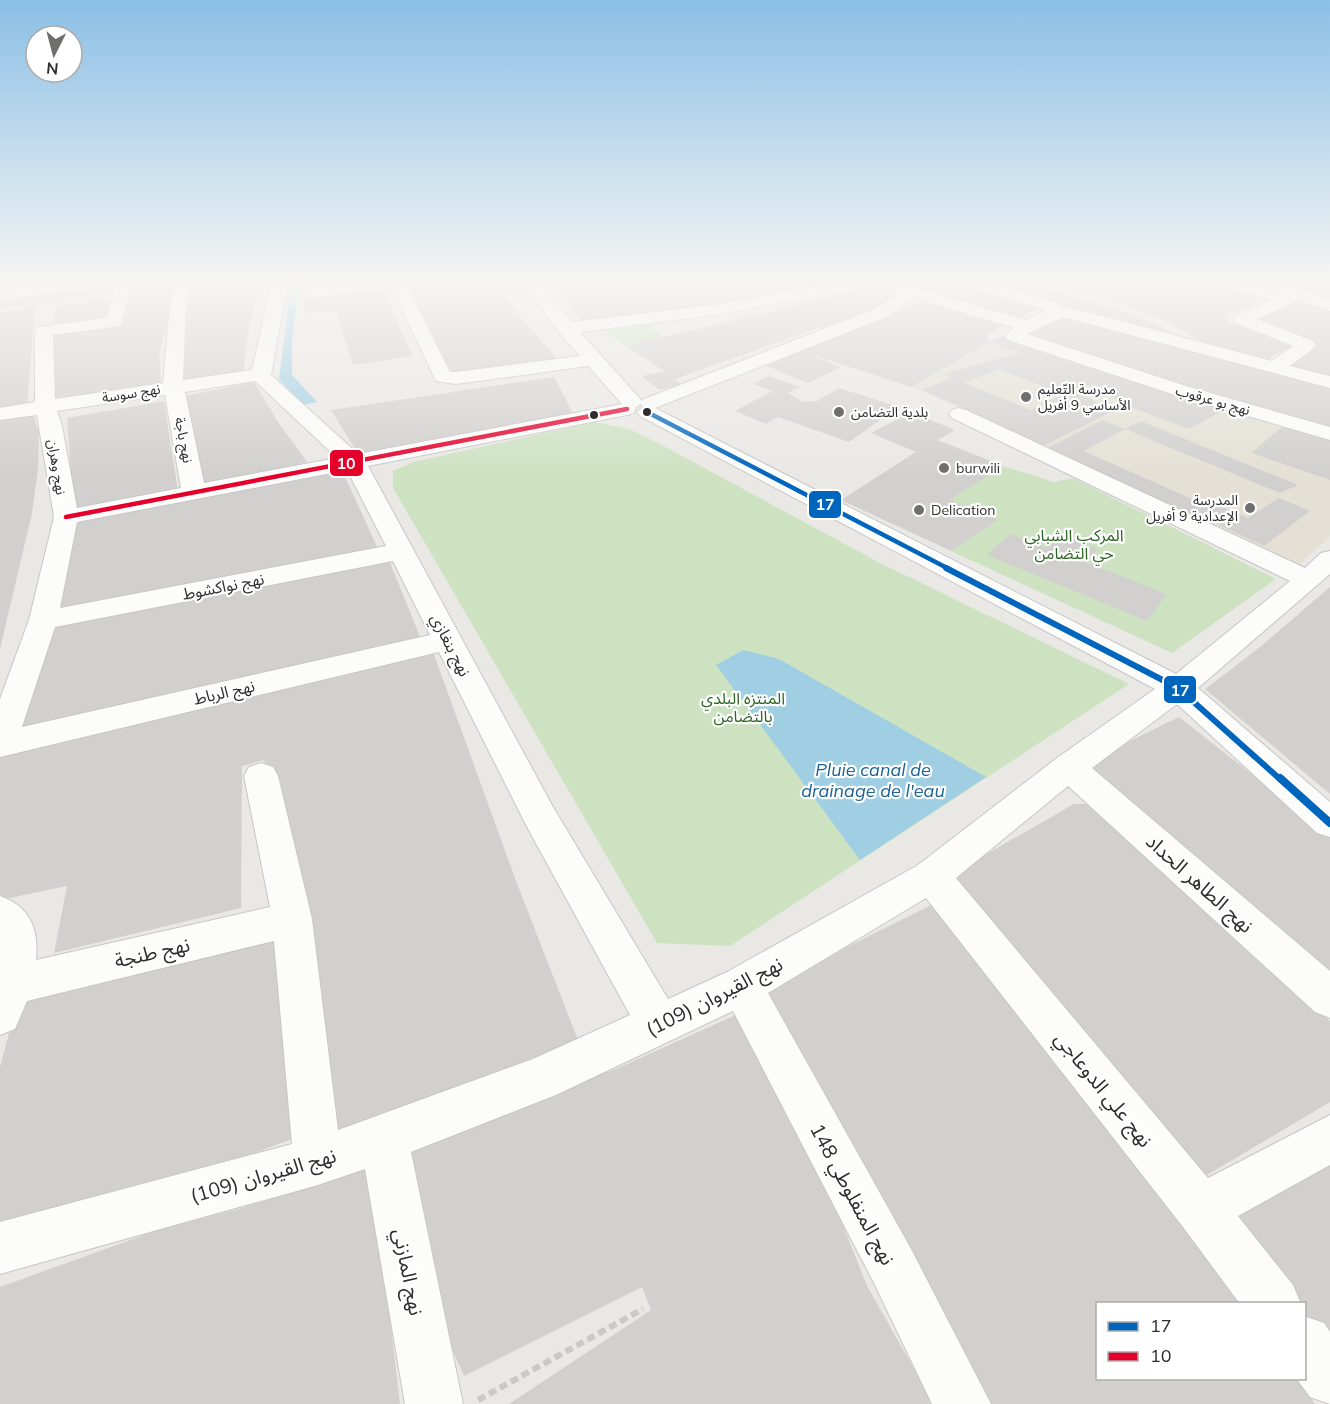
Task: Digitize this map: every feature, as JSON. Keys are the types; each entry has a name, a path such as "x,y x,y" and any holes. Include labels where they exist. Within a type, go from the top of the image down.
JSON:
{"street":[{"name":"نهج وهران","path":"0,744 43,620 66,517 51,426 45,407 45,345"},
{"name":"نهج باجة","path":"176,345 173,387 194,494"},
{"path":"261,374 267,345"},
{"path":"427,345 443,377 456,378 593,360"},
{"path":"579,345 639,407 1178,688 1330,823"},
{"path":"66,517 639,407 799,345"},
{"name":"نهج بو عرقوب","path":"1040,345 1179,390 1330,434"},
{"path":"1185,345 1330,382"},
{"path":"1201,345 1212,352"},
{"path":"1276,367 1306,345"},
{"name":"نهج سوسة","path":"0,414 261,374"},
{"name":"نهج بنغازي","path":"261,374 355,463 540,817 659,1025"},
{"path":"959,414 1319,569"},
{"name":"نهج نواكشوط","path":"43,620 403,551"},
{"name":"نهج القيروان (109)","path":"0,1248 318,1161 384,1139 540,1079 742,986 931,876 1069,767 1178,688 1319,569"},
{"name":"نهج الرباط","path":"0,744 448,640"},
{"name":"نهج الطاهر الحداد","path":"1069,767 1330,998"},
{"path":"261,776 292,919 318,1161"},
{"name":"نهج علي الدوعاجي","path":"931,876 1201,1209 1272,1302"},
{"path":"0,913 17,933 17,954 6,1000"},
{"name":"نهج طنجة","path":"6,1000 292,919"},
{"name":"نهج المنفلوطي 148","path":"742,986 892,1265 962,1404"},
{"name":"نهج المازني","path":"384,1139 434,1404"},
{"path":"1201,1209 1330,1139"},
{"path":"1306,1344 1330,1377"}],"path":[{"path":"470,1404 643,1309"}],"shaded area":[{"name":"المدرسة الإعدادية 9 أفريل","path":"985,345 995,345 1096,384 1123,404 1189,429 1228,408 1284,425 1251,453 1330,480 1330,536 1299,565 1044,451 990,420 911,387"}],"green space":[{"name":"المنتزه البلدي بالتضامن","path":"595,422 629,429 658,443 878,562 1129,684 730,946 657,943 393,488 393,471 413,462"},
{"name":"المركب الشبابي حي التضامن","path":"1003,466 1054,482 1073,478 1276,579 1172,653 951,551 997,521 950,500"}],"water":[{"path":"283,345 292,345 292,375 317,402 302,405 279,379"},
{"name":"Pluie canal de drainage de l'eau","path":"743,650 779,659 986,777 860,860 716,665"}],"building":[{"path":"0,345 32,345 27,406 0,411"},
{"path":"52,345 161,345 159,353 161,387 48,405"},
{"path":"180,345 246,345 244,373 174,381"},
{"path":"347,345 407,345 412,356 353,365"},
{"path":"432,345 545,345 559,361 446,376"},
{"path":"771,345 675,379 682,385 659,390 642,376 665,371 625,346"},
{"path":"807,345 985,345 911,387 804,352 841,367 808,383 767,366 802,351 795,349"},
{"name":"مدرسة التّعليم الأساسي 9 أفريل","path":"996,345 1025,345 1066,360 1228,408 1189,429 1123,404 1096,384 1075,389 1111,412 1039,448 983,423 990,420 922,390 951,378 943,374 1019,353","holes":["999,369 1060,393 1072,390 1030,410 964,383"]},
{"path":"1049,345 1172,345 1330,389 1330,429 1250,407"},
{"path":"1207,345 1288,345 1295,347 1276,354 1263,363 1218,351"},
{"path":"1318,345 1330,345 1330,379 1284,366"},
{"name":"بلدية التضامن","path":"769,376 800,387 788,393 803,402 817,401 839,388 899,407 849,442 778,417 766,424 735,411 772,391 753,384"},
{"path":"554,377 575,417 360,457 331,410"},
{"path":"254,382 278,422 307,462 202,488 192,423 184,396"},
{"path":"164,401 178,491 71,512 67,418"},
{"path":"32,411 39,433 38,469 32,513 0,649 0,415"},
{"path":"911,412 955,430 938,440 1003,466 950,500 998,520 951,551 841,500 916,452 871,433"},
{"path":"1102,420 1125,429 1084,451 1214,509 1219,506 1248,518 1279,498 1310,511 1264,546 1202,517 1198,520 1045,449"},
{"path":"1141,421 1298,485 1280,493 1125,429"},
{"path":"1284,425 1330,439 1330,480 1251,453"},
{"path":"341,468 378,549 54,612 70,521"},
{"path":"1010,534 1046,548 1060,534 1098,549 1085,562 1167,594 1147,621 987,555"},
{"path":"388,558 421,639 15,730 47,623"},
{"path":"1330,587 1330,794 1205,689 1260,647"},
{"path":"432,649 516,881 578,1040 332,1137 281,823 264,760 242,766 241,908 54,953 67,886 0,900 0,758 3,748"},
{"path":"1179,717 1330,836 1330,989 1077,767"},
{"path":"1074,804 1089,804 1330,1021 1330,1102 1192,1184 943,879"},
{"path":"937,902 1094,1106 1239,1302 1096,1302 1096,1380 1297,1380 1315,1404 984,1404 758,997 849,946"},
{"path":"287,931 300,1136 205,1171 0,1227 0,1067 18,1000"},
{"path":"738,1014 809,1139 867,1286 934,1404 509,1404 651,1310 642,1287 464,1376 442,1326 410,1148 618,1068"},
{"path":"1330,1157 1330,1350 1306,1318 1306,1302 1292,1302 1227,1217"},
{"path":"372,1165 400,1404 0,1404 0,1287 161,1229 239,1209"}],"transit line":[{"name":"10","path":"66,517 627,409"},
{"name":"17","path":"647,412 1178,688 1330,823"}],"place":[{"name":"مدرسة التّعليم الأساسي 9 أفريل","path":"1026,397"},
{"name":"بلدية التضامن","path":"839,412"},
{"name":"burwili","path":"944,468"},
{"name":"المدرسة الإعدادية 9 أفريل","path":"1250,508"},
{"name":"Delication","path":"919,510"}]}
